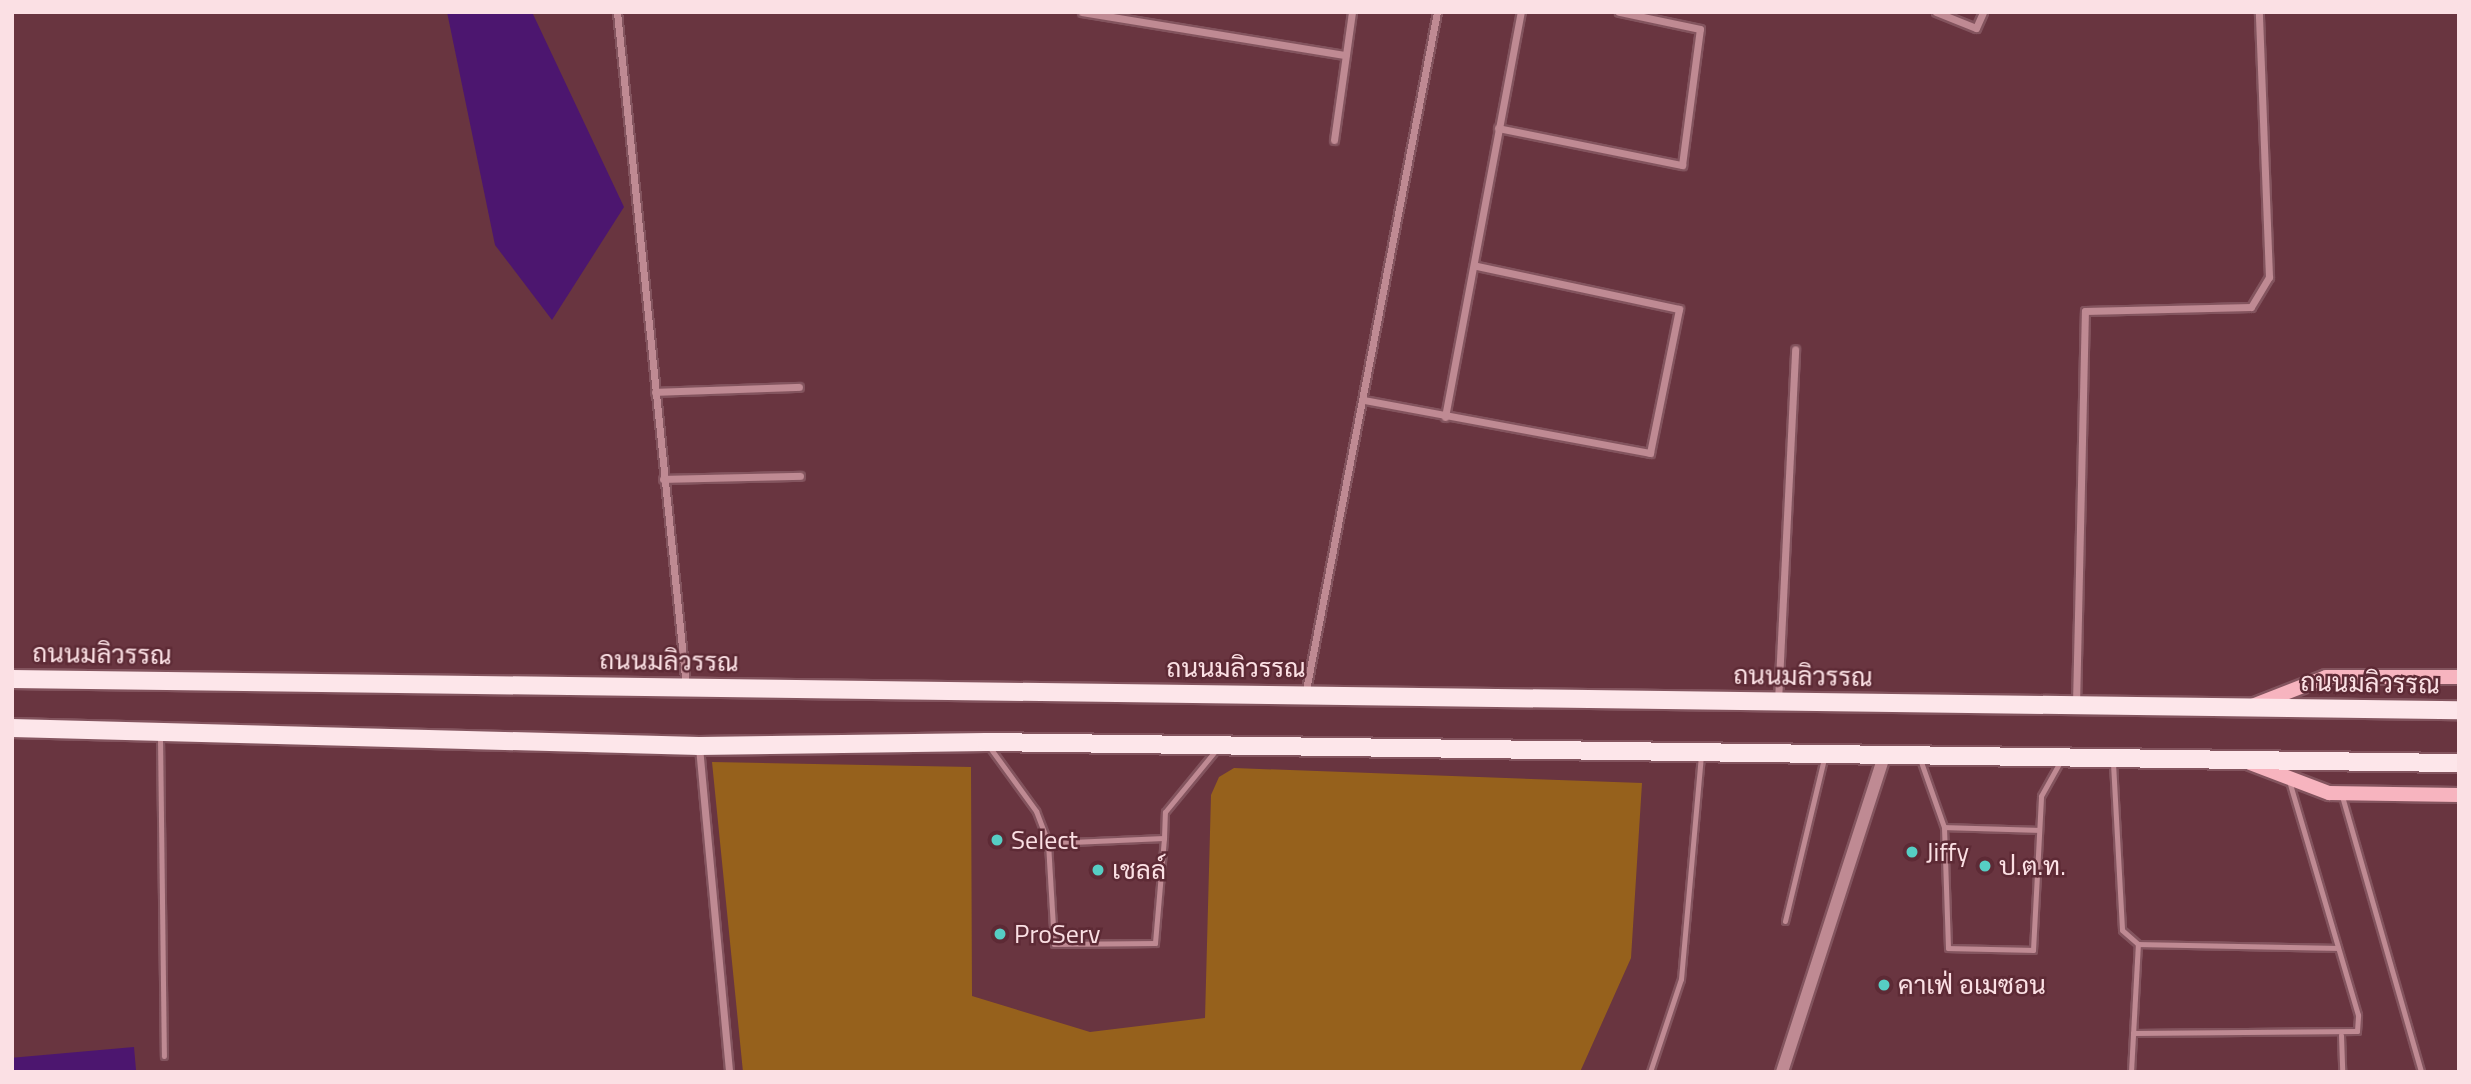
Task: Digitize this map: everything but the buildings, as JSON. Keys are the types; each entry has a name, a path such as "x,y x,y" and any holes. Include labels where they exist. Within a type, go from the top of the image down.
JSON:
{"main road":[{"path":"2248,708 2326,677 2459,677"},
{"name":"ถนนมลิวรรณ","path":"12,679 2459,710"},
{"path":"12,728 699,746 986,742 2459,763"},
{"path":"2245,761 2288,778 2341,793 2459,795"}],"street":[{"path":"617,12 686,688"},
{"path":"1082,12 1346,55"},
{"path":"1334,140 1352,12"},
{"path":"1305,696 1437,12"},
{"path":"1444,417 1476,266 1497,128 1521,12"},
{"path":"1497,128 1682,165 1700,29 1619,12"},
{"path":"1936,12 1976,29 1983,12"},
{"path":"2076,705 2085,311 2250,307 2269,277 2259,12"},
{"path":"1364,400 1444,417 1650,453 1679,309 1476,266"},
{"path":"1779,701 1795,349"},
{"path":"655,392 799,387"},
{"path":"663,479 800,476"},
{"path":"699,746 729,1072"},
{"path":"1782,1072 1884,756"}],"lane":[{"path":"160,730 164,1056"},
{"path":"986,742 1036,811 1048,843 1054,944 1156,943 1165,812 1220,746"},
{"path":"1650,1072 1681,979 1701,753"},
{"path":"1785,920 1825,755"},
{"path":"1919,756 1944,827 1948,948 2033,950 2041,796 2062,758"},
{"path":"2113,759 2118,924 2138,944 2338,948"},
{"path":"2133,1033 2341,1035 2357,1031 2358,1023 2338,948 2288,778"},
{"path":"2341,793 2421,1072"},
{"path":"1944,827 2039,830"},
{"path":"1048,843 1164,838"},
{"path":"2131,1072 2138,944"},
{"path":"2341,1035 2342,1072"}],"shaded area":[{"path":"447,12 532,12 624,207 552,320 495,245"},
{"path":"712,762 971,767 972,996 1090,1032 1205,1018 1211,795 1219,777 1234,768 1642,783 1631,958 1580,1072 743,1072"},
{"path":"134,1047 136,1072 14,1072 12,1058"}],"place":[{"name":"Select","path":"997,840"},
{"name":"Jiffy","path":"1912,852"},
{"name":"ป.ต.ท.","path":"1985,866"},
{"name":"เชลล์","path":"1098,870"},
{"name":"ProServ","path":"1000,934"},
{"name":"คาเฟ่ อเมซอน","path":"1884,985"}]}
